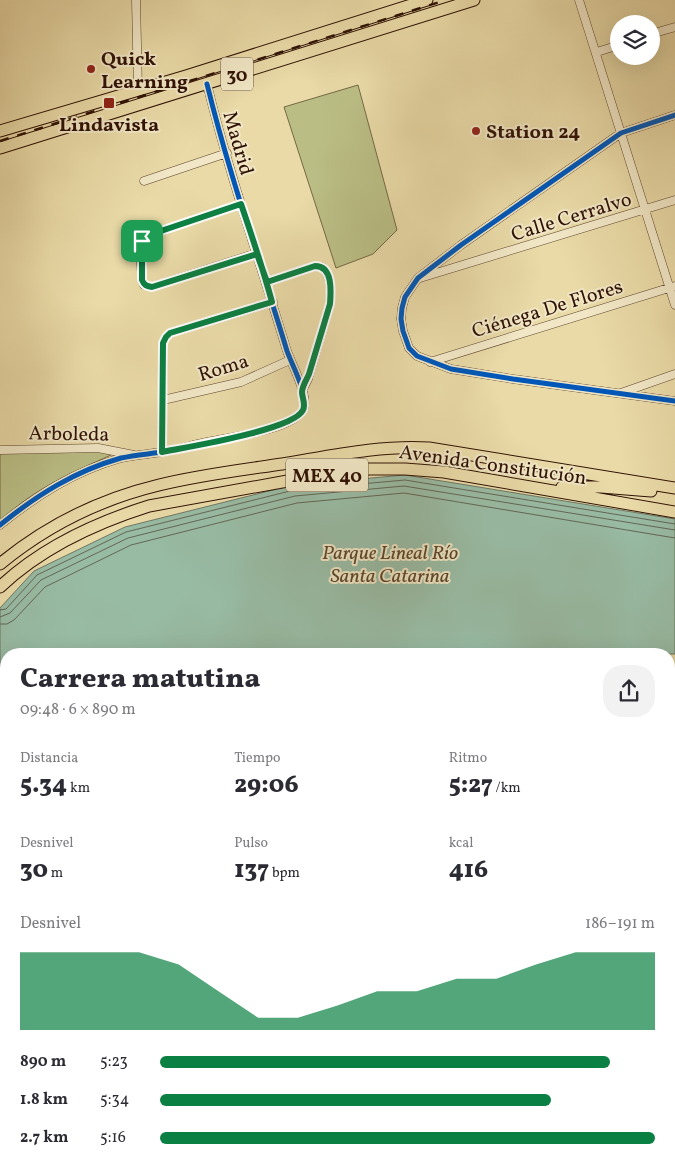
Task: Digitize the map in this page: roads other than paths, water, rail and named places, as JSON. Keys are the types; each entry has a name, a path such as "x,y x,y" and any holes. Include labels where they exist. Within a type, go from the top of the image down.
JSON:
{"highway":[{"name":"30","path":"0,148 474,0"},
{"name":"30","path":"0,132 422,1"},
{"path":"397,24 403,13 422,1"},
{"path":"310,36 319,38 345,32 366,34"},
{"path":"152,86 170,86 191,80 198,80 207,84 213,74 242,62 245,57"},
{"path":"98,118 102,110 136,97 138,90"},
{"name":"Avenida Constitución","path":"0,564 33,540 66,520 101,504 138,491 176,481 369,450 409,447 429,448 675,488"},
{"name":"Avenida Constitución","path":"0,587 35,558 67,539 99,523 149,506 293,480 387,468 444,472 675,512"},
{"path":"534,487 601,487 675,493"}],"street":[{"path":"136,0 138,90"},
{"path":"579,0 597,52 645,210 672,286 675,305"},
{"path":"660,31 675,27"},
{"path":"597,52 610,48"},
{"name":"Madrid","path":"162,452 267,430 298,416 303,410 304,402 241,204 207,84"},
{"path":"675,115 621,133 447,255 418,278 405,297 401,319 409,348 417,356 451,369 675,401"},
{"path":"144,181 227,153"},
{"name":"Calle Cerralvo","path":"418,278 675,200"},
{"path":"241,204 146,236 142,241 142,280 144,285 152,287 257,254"},
{"path":"447,255 448,264 455,268"},
{"path":"267,282 315,266 322,267 329,276 330,304 308,378 302,391"},
{"name":"Ciénega De Flores","path":"430,362 672,286"},
{"path":"0,525 60,482 105,464 136,455 162,452 163,343 166,337 170,333 272,302"},
{"name":"Roma","path":"163,400 241,382 290,360"},
{"path":"620,394 675,374"},
{"name":"Arboleda","path":"0,450 98,448 136,455"}],"water":[{"name":"Parque Lineal Río Santa Catarina","path":"405,475 675,519 675,648 0,648 0,608 34,571 125,527 293,485"}],"railway":[{"path":"0,141 446,0"}],"place":[{"name":"Quick Learning","path":"91,69"},
{"name":"Lindavista","path":"109,103"},
{"name":"Station 24","path":"476,131"}]}
